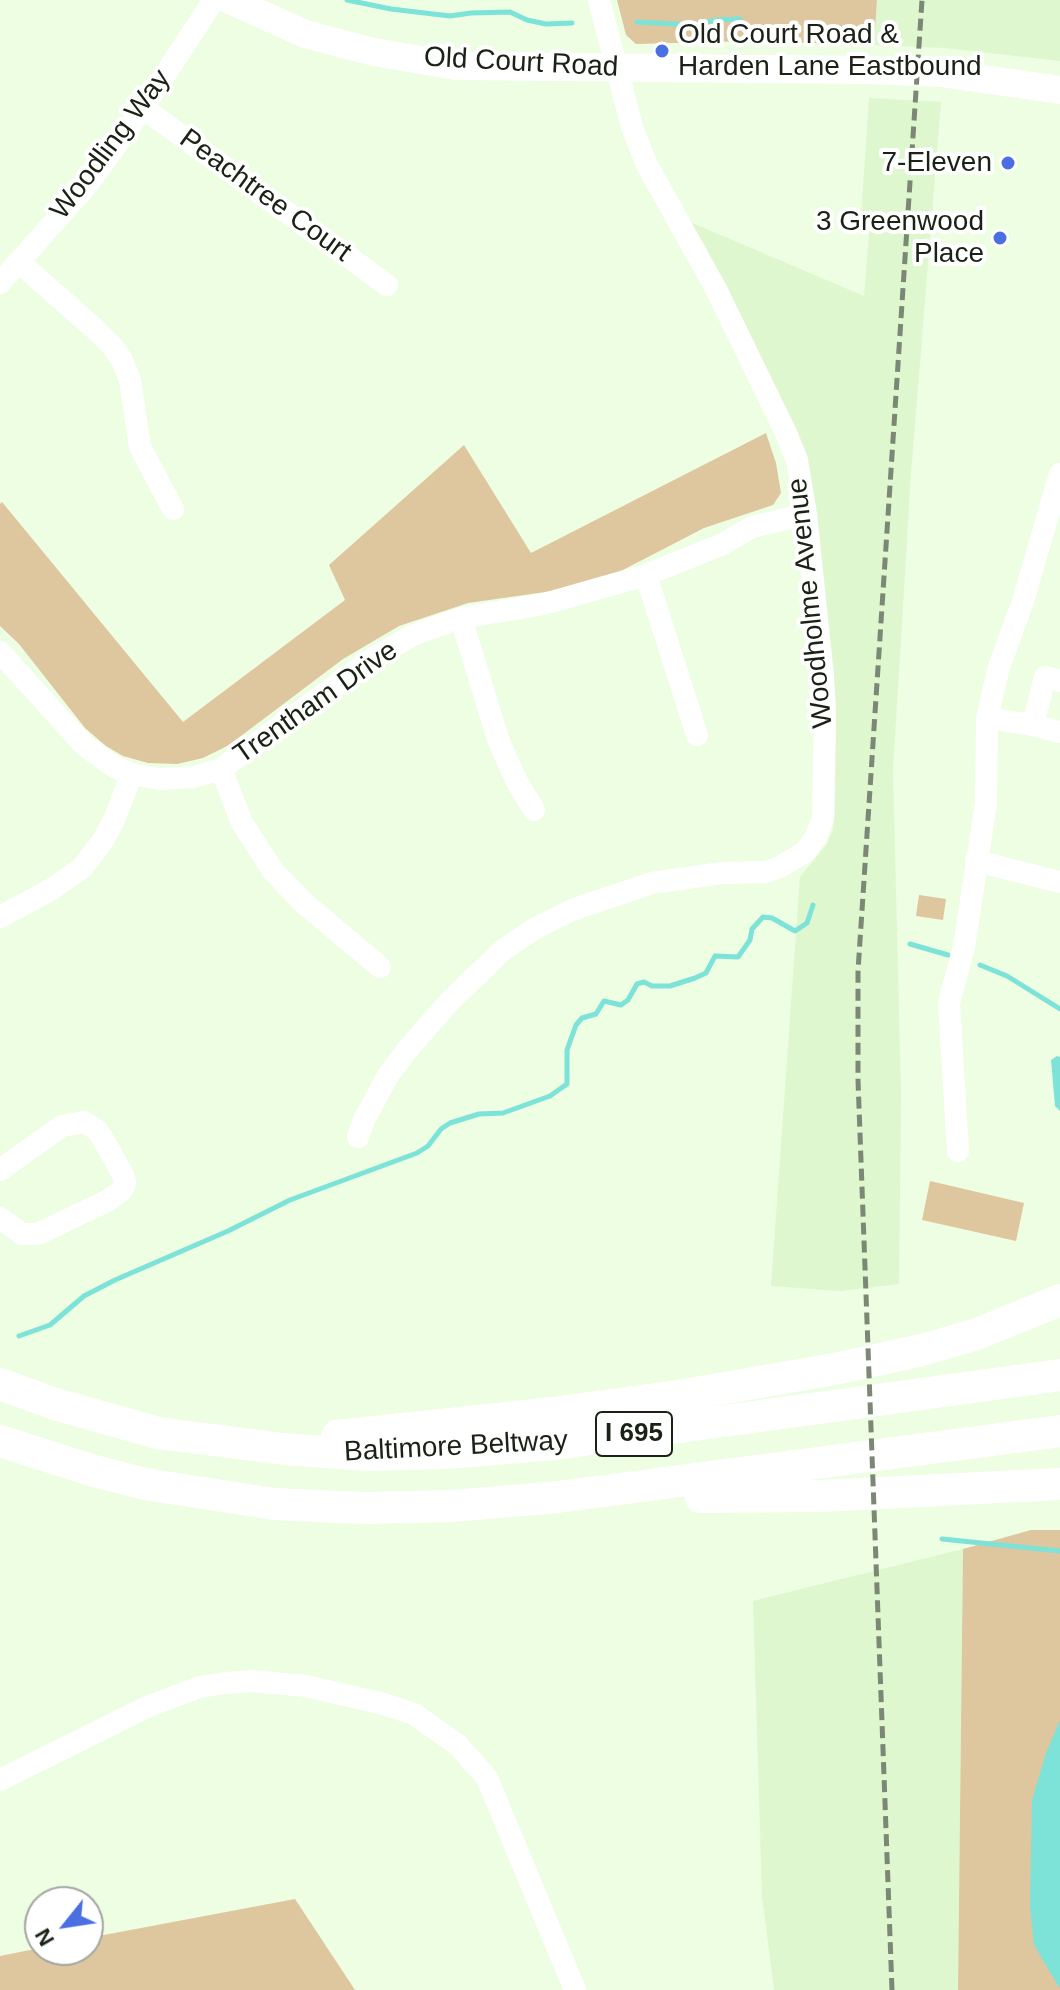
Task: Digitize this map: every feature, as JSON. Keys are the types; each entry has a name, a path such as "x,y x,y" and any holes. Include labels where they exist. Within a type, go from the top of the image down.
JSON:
{"highway":[{"path":"226,1443 446,1426 678,1396 835,1369 922,1350 977,1334 1060,1300"},
{"name":"Baltimore Beltway","path":"0,1384 55,1404 158,1433 226,1443 367,1455 448,1453 555,1444 1049,1377"},
{"name":"Baltimore Beltway","path":"0,1441 145,1484 274,1504 364,1508 437,1507 558,1497 1053,1432"},
{"path":"558,1497 821,1496 1057,1484"}],"main road":[{"name":"Old Court Road","path":"230,0 305,34 374,52 456,66 912,72 1060,90"}],"street":[{"name":"Woodling Way","path":"0,283 88,184 143,108 214,0"},
{"name":"Woodholme Avenue","path":"358,1137 389,1074 407,1050 475,975 503,950 534,929 572,910 652,883 722,873 766,872 780,867 805,852 816,837 823,818 823,676 806,514 797,460 716,289 647,165 632,127 599,0"},
{"name":"Peachtree Court","path":"143,108 387,285"},
{"path":"19,262 97,331 122,360 130,380 140,447 173,509"},
{"path":"958,1151 949,1003 964,947 986,803 987,718 999,667 1023,601 1060,474"},
{"name":"Trentham Drive","path":"0,652 84,745 113,766 132,774 179,779 221,769 375,657 413,635 461,618 544,604 646,575 723,544 752,527 806,514"},
{"path":"646,575 697,735"},
{"path":"461,618 499,742 534,810"},
{"path":"1033,725 1045,677 1060,681"},
{"path":"987,718 1060,732"},
{"path":"221,769 242,823 273,871 305,904 380,967"},
{"path":"0,917 52,889 82,868 114,820 132,774"},
{"path":"976,861 1060,882"},
{"path":"0,1170 62,1126 84,1122 97,1130 103,1139 125,1184 109,1200 38,1234 22,1234 0,1218"},
{"path":"0,1780 149,1706 200,1687 225,1683 251,1681 306,1686 414,1714 458,1745 487,1778 575,1990"}],"shaded area":[{"path":"617,0 877,0 874,45 751,41 636,44 626,35"},
{"path":"877,0 1060,0 1060,61 945,48 874,45"},
{"path":"869,98 941,102 911,474 893,770 901,1094 899,1284 840,1291 771,1286 800,877 827,844 835,811 836,701 810,481 683,219 864,296 870,222 861,218"},
{"path":"766,433 776,463 781,493 773,505 704,528 619,572 559,590 468,603 399,626 343,659 229,745 203,758 177,764 148,763 123,756 106,746 85,728 19,644 0,626 2,502 183,722 345,600 329,565 464,445 531,553"},
{"path":"919,895 946,899 943,920 916,916"},
{"path":"930,1181 1024,1203 1016,1241 922,1220"},
{"path":"1031,1530 1060,1530 1060,1990 958,1990 963,1549"},
{"path":"963,1549 958,1990 774,1990 762,1896 753,1601"},
{"path":"295,1899 355,1990 0,1990 0,1956 24,1951 24,1966 104,1966 104,1935"}],"water":[{"path":"1060,1057 1060,1111 1055,1106 1051,1060"},
{"path":"1060,1720 1060,1989 1034,1945 1030,1906 1032,1800"}],"waterway":[{"path":"347,0 450,16 510,12 546,24 572,23"},
{"path":"637,22 694,25 740,19"},
{"path":"19,1336 50,1325 84,1296 115,1280 228,1231 290,1200 417,1153 450,1123 479,1114 503,1113 550,1096 567,1084 567,1050 576,1025 582,1018 596,1014 604,1001 621,1005 628,1000 637,984 644,982 652,986 670,986 706,973 715,956 738,957 750,940 752,929 763,917 772,918 795,931 807,923 813,905"},
{"path":"910,944 948,955"},
{"path":"980,965 1007,976 1060,1009"},
{"path":"942,1539 1060,1551"}],"railway":[{"path":"892,1990 858,1080 858,971 922,0"}],"place":[{"name":"Old Court Road & Harden Lane Eastbound","path":"662,51"},
{"name":"7-Eleven","path":"1008,163"},
{"name":"3 Greenwood Place","path":"1000,238"}]}
